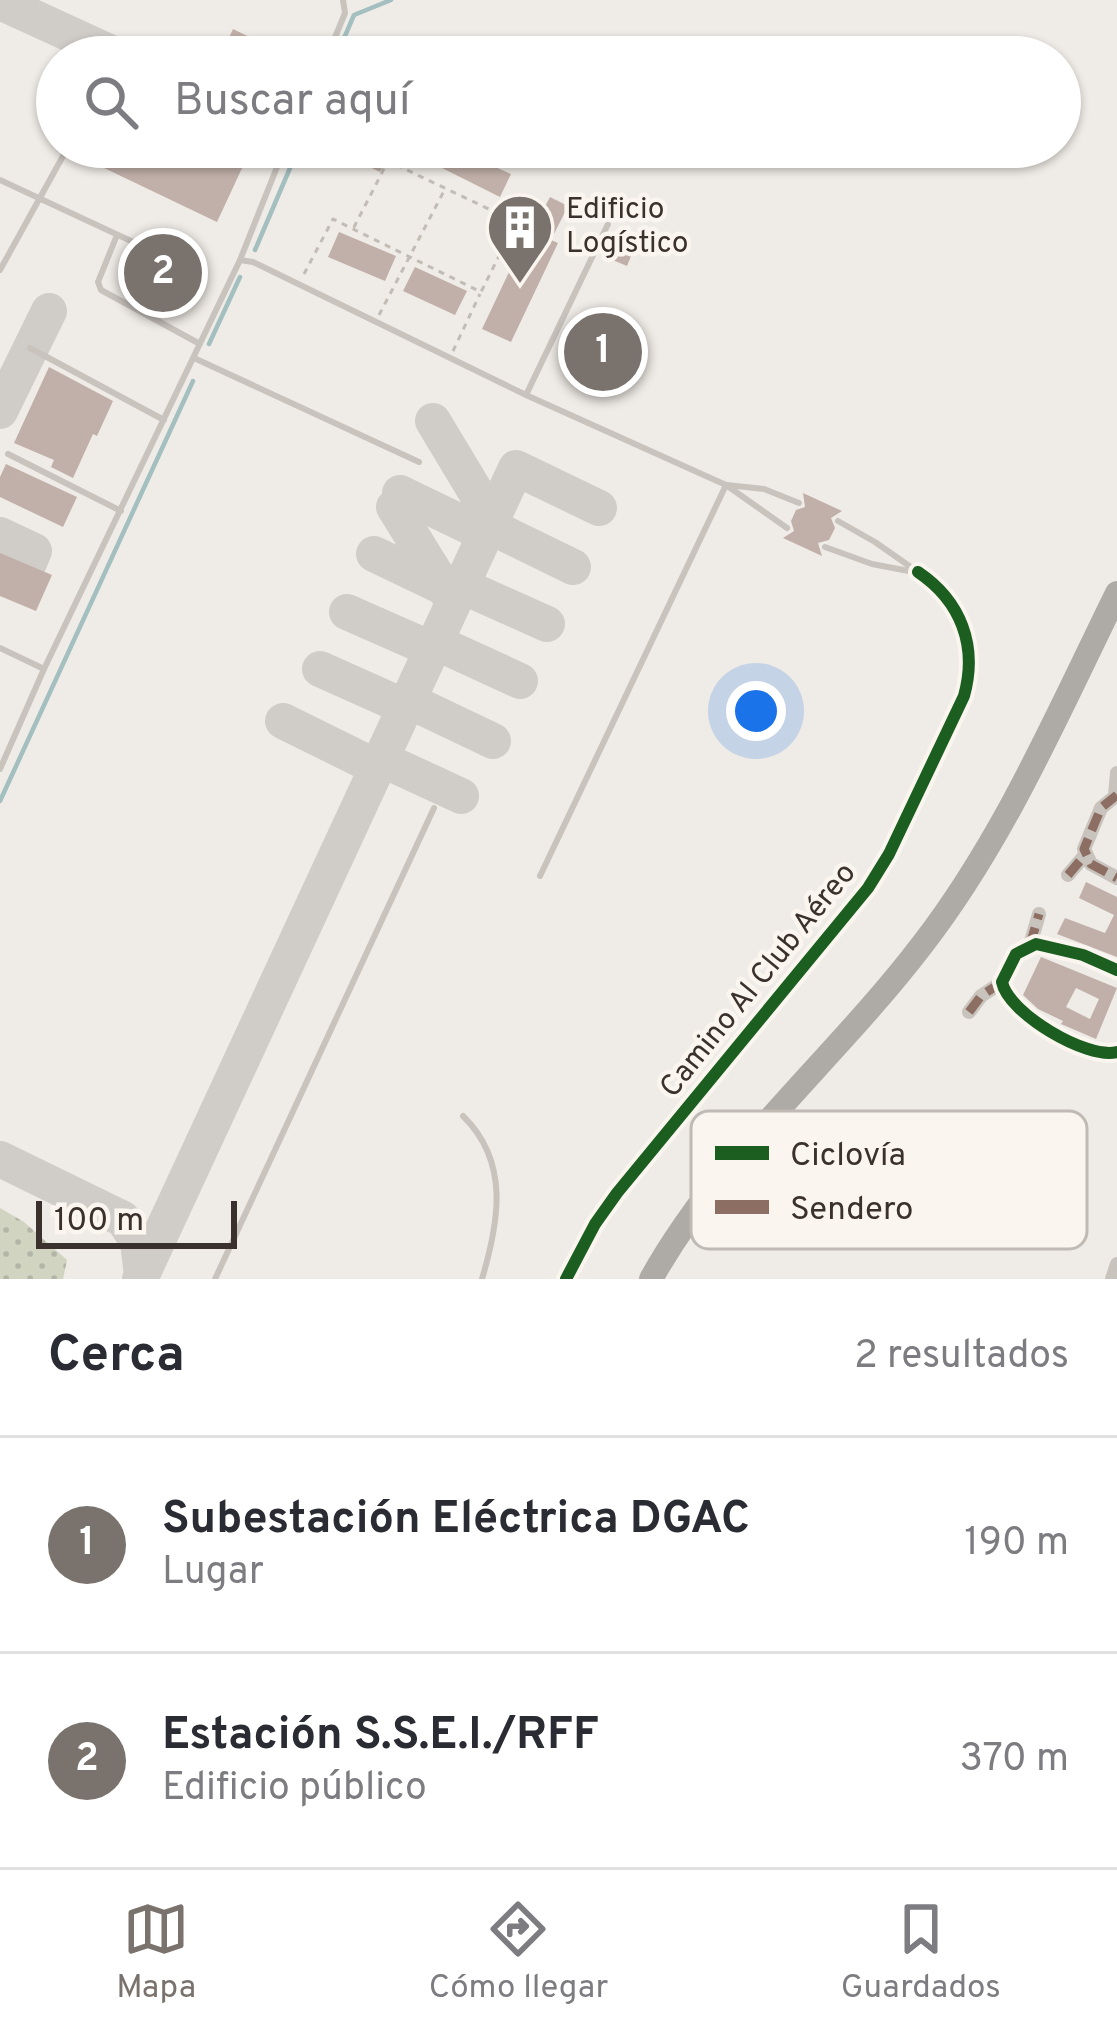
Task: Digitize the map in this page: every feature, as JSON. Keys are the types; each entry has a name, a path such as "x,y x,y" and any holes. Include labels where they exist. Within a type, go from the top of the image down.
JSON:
{"highway":[{"path":"777,1111 890,986 956,899 1012,805 1117,593"},
{"path":"651,1279 691,1214"}],"street":[{"name":"Camino Al Club Aéreo","path":"566,1279 606,1208 868,888 889,854 964,696 970,668 968,643 956,609 918,572"},
{"path":"1068,875 1085,855 1101,808 1116,795 1117,773"},
{"path":"1085,855 1096,868 1117,878"},
{"path":"969,1012 981,996 1002,982 1011,960 1030,945 1039,914"},
{"path":"1030,945 1058,947 1117,970"},
{"path":"1002,982 1010,1001 1043,1026 1099,1053 1117,1052"}],"lane":[{"path":"336,36 345,13 343,0"},
{"path":"0,270 55,168"},
{"path":"1,764 240,260 277,168"},
{"path":"0,180 146,248"},
{"path":"526,394 608,224"},
{"path":"118,235 98,282 101,290 200,344"},
{"path":"240,260 254,262 726,485 788,528"},
{"path":"31,348 164,420"},
{"path":"193,358 419,463"},
{"path":"8,454 121,511"},
{"path":"726,485 764,489 799,503"},
{"path":"541,876 726,485"},
{"name":"Camino Al Club Aéreo","path":"838,521 918,572"},
{"path":"826,548 872,564 918,572"},
{"path":"0,647 44,669"},
{"path":"215,1279 434,808"},
{"path":"463,1116 483,1135 493,1164 497,1203 482,1279"}],"path":[{"path":"353,229 384,168"},
{"path":"403,168 516,222 450,358"},
{"path":"375,322 445,188"},
{"path":"298,286 333,219 481,292"}],"green space":[{"path":"0,1208 24,1222 67,1260 63,1279 0,1279"}],"building":[{"path":"104,168 242,168 217,222"},
{"path":"442,168 497,168 511,174 500,197"},
{"name":"Edificio Logístico","path":"550,197 568,206 551,240 558,243 511,342 482,329"},
{"path":"155,229 201,250 170,317 125,295 143,255 153,250 149,241"},
{"path":"339,232 396,256 385,281 328,257"},
{"path":"613,232 637,241 627,266 603,256"},
{"path":"415,267 467,291 455,315 403,291"},
{"path":"595,316 636,335 611,388 570,369"},
{"path":"49,367 113,401 73,478 51,467 54,460 14,443"},
{"path":"6,464 77,497 63,527 0,497"},
{"path":"803,493 842,511 831,518 835,528 829,540 818,543 822,556 783,538 794,531 791,521 796,510 805,507"},
{"path":"0,553 52,575 36,611 0,596"},
{"path":"1086,882 1117,897 1117,957 1057,934 1065,918 1105,933 1114,915 1079,898"},
{"path":"1041,957 1117,988 1096,1039 1061,1024 1023,995","holes":["1076,988 1099,999 1090,1019 1066,1007"]}],"waterway":[{"path":"345,36 354,15 391,0"},
{"path":"255,250 290,168"},
{"path":"209,344 240,277"},
{"path":"0,801 193,381"}],"taxiway":[{"path":"0,2 74,36"},
{"path":"0,411 49,311"},
{"path":"433,421 492,519"},
{"path":"140,1279 516,468 599,508"},
{"path":"400,493 485,534"},
{"path":"394,507 453,602"},
{"path":"489,526 573,567"},
{"path":"0,535 34,551 28,565"},
{"path":"374,554 447,589"},
{"path":"460,585 547,624"},
{"path":"347,612 431,649"},
{"path":"435,642 520,681"},
{"path":"320,669 405,707"},
{"path":"407,700 493,741"},
{"path":"283,721 376,767"},
{"path":"381,759 461,796"},
{"path":"0,1159 123,1219 138,1242 142,1275"}],"marked path":[{"path":"1117,795 1101,808 1084,849 1091,864 1117,878"},
{"path":"1068,875 1085,855"},
{"path":"1030,945 1039,914"},
{"path":"969,1012 981,996 1002,982"}],"cycle path":[{"path":"566,1279 617,1193 868,888 889,854 964,696 968,678 967,642 955,611 918,572"},
{"path":"1117,970 1083,955 1036,944 1016,954 1002,982 1018,1007 1050,1032 1087,1049 1117,1052"}],"place":[{"name":"Estación S.S.E.I./RFF","path":"163,273"},
{"name":"Edificio Logístico","path":"520,286"},
{"name":"Subestación Eléctrica DGAC","path":"603,352"}]}
